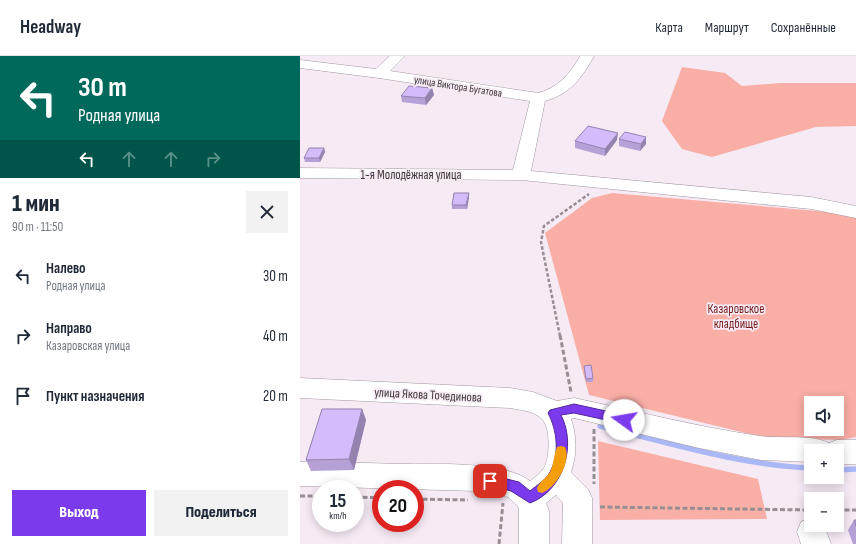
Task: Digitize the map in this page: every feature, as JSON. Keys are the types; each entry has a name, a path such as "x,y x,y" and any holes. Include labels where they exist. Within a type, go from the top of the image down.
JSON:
{"street":[{"path":"379,74 398,56"},
{"path":"521,175 538,98 551,95 565,87 577,73 587,56"},
{"name":"улица Виктора Бугатова","path":"300,64 379,74 538,98"},
{"name":"1-я Молодёжная улица","path":"300,173 521,175 811,203 856,212"},
{"name":"улица Якова Точединова","path":"300,388 510,398 699,437 761,448 804,450"},
{"path":"530,498 555,475 561,458 561,432 558,419 574,411"},
{"path":"844,452 856,452"},
{"path":"300,474 477,478 515,486 530,498 534,511 534,544"},
{"path":"555,475 578,498 586,499 577,544"}],"path":[{"path":"604,183 544,226 541,242 574,411 586,499 804,528"},
{"path":"300,496 312,496"},
{"path":"424,499 474,500"},
{"path":"496,501 503,501 499,544"},
{"path":"844,510 856,510"}],"green space":[{"path":"682,67 725,73 742,86 781,83 856,83 856,126 816,127 712,157 682,149 662,121"},
{"name":"Казаровское кладбище","path":"612,193 829,212 856,218 856,437 841,440 766,438 589,395 545,233 592,198"},
{"path":"598,441 758,479 767,519 600,520"}],"building":[{"path":"409,86 432,88 425,98 401,96"},
{"path":"588,126 618,133 605,149 575,141"},
{"path":"625,132 646,137 641,144 619,139"},
{"path":"309,148 324,148 319,158 304,158"},
{"path":"454,193 469,193 466,205 452,205"},
{"path":"591,365 593,378 586,379 584,366"},
{"path":"322,409 362,409 349,459 306,460"}],"waterway":[{"path":"600,426 731,458 758,463 804,467"},
{"path":"844,470 856,469"}],"slow traffic":[{"path":"542,488 555,475 561,458 561,451"}],"route":[{"path":"490,481 515,486 530,498 548,483 555,475 561,458 561,432 558,419 553,413 574,408 624,420"}]}
